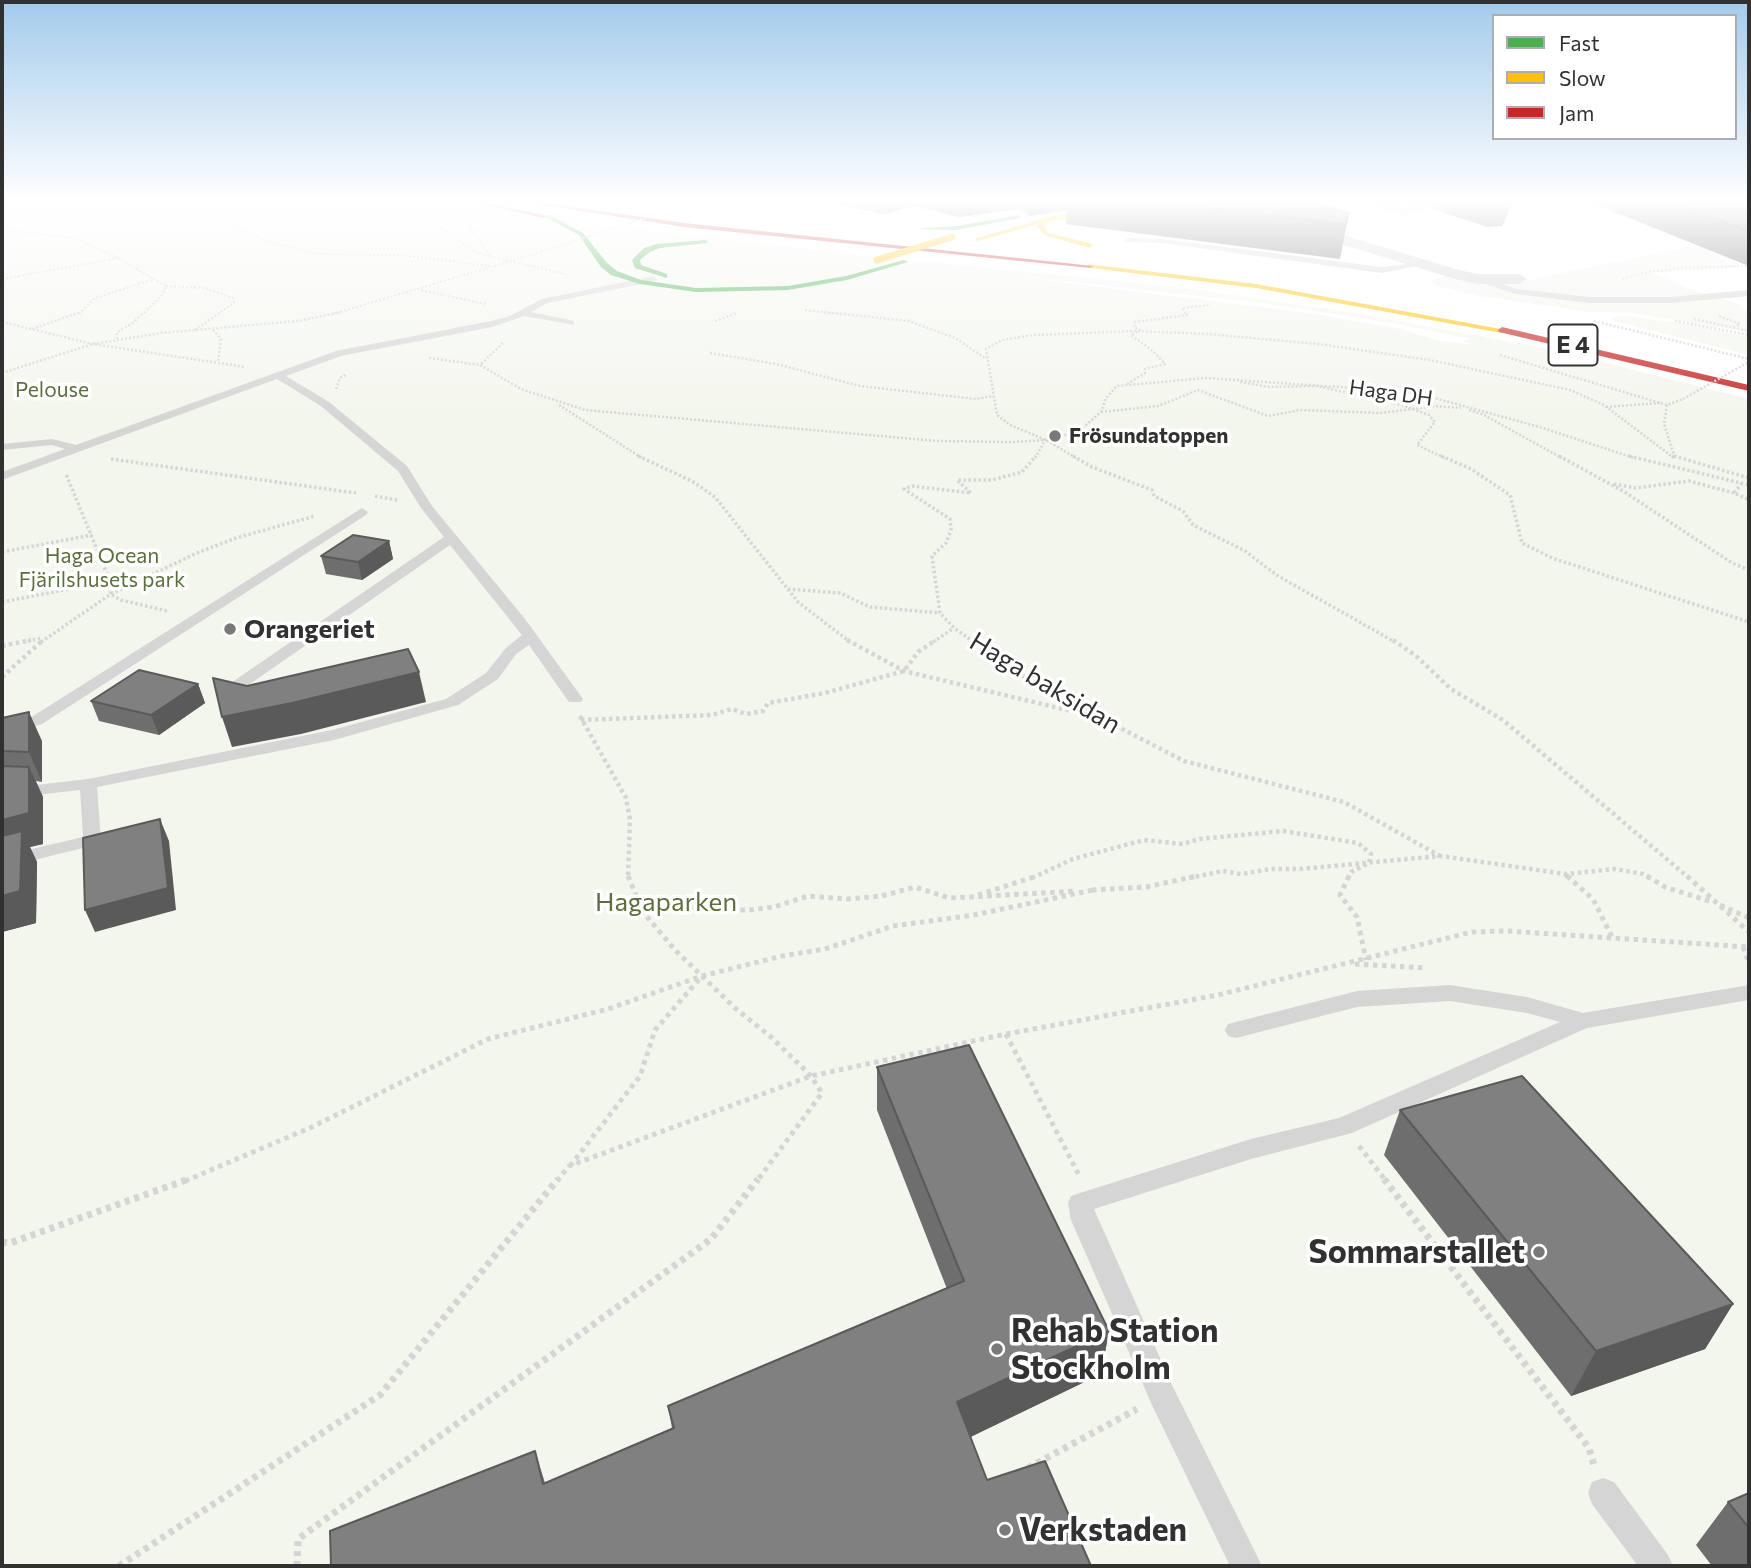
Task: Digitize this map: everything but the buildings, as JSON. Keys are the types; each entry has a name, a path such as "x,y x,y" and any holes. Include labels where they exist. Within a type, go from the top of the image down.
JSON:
{"main road":[{"path":"617,274 640,282 696,290 788,288 860,274"},
{"path":"659,274 719,282 772,280 816,274"},
{"path":"1077,274 1187,285 1439,317"},
{"name":"E 4","path":"1164,274 1269,288 1439,317 1610,354 1749,388"},
{"name":"E 4","path":"1237,274 1526,324 1746,369"},
{"path":"1291,274 1335,281"}],"street":[{"path":"1460,274 1478,279 1519,279"}],"lane":[{"path":"2,475 340,353 442,335 513,318 545,301 664,276"},
{"path":"1478,279 1516,291 1590,300 1670,300 1749,293"},
{"path":"524,313 570,323"},
{"path":"279,376 325,404 403,469 427,508 530,636 575,698"},
{"path":"2,447 52,442 77,449"},
{"path":"2,731 36,721 362,512"},
{"path":"231,690 451,538"},
{"path":"2,788 36,790 88,785 334,735 452,702 492,676 512,651 530,636"},
{"path":"2,862 92,840 88,785"},
{"path":"1236,1030 1357,999 1450,993 1527,1005 1583,1021"},
{"path":"1246,1566 1163,1395 1084,1220 1080,1203 1251,1149 1343,1126 1583,1021 1749,993"},
{"path":"1603,1493 1657,1566"}],"path":[{"path":"2,279 29,274"},
{"path":"146,274 166,286 205,288 233,298 234,303 194,331"},
{"path":"2,373 93,344 298,321 421,290 470,274"},
{"path":"565,274 572,276"},
{"path":"1619,280 1639,274"},
{"path":"32,329 78,315 95,298 155,279"},
{"path":"117,340 117,332 133,323 163,294 166,286"},
{"path":"421,290 524,313"},
{"path":"1126,384 1145,373 1145,369 1165,363 1131,335 1140,330 1134,327 1135,322 1187,314 1182,308 1216,304"},
{"path":"715,321 746,310 734,310"},
{"path":"795,310 909,321 955,338 985,358"},
{"path":"2,322 93,344 218,360 279,376"},
{"path":"213,329 221,339 218,360"},
{"path":"1749,478 1675,458 1606,407 1570,390 1430,360 1318,344 1208,334 1135,331 1034,335 1002,340 986,349 985,358 997,415 1010,425 1046,440 1092,467 1152,490 1154,496 1183,511 1193,524 1245,551 1278,576 1416,656 1451,689 1512,728 1674,863 1714,903 1749,932"},
{"path":"480,365 511,337"},
{"path":"1489,352 1667,405 1746,369"},
{"path":"710,353 776,364 859,386 976,398 994,396"},
{"path":"427,358 480,365 521,389 585,410 937,441 1046,440 1079,431 1100,431"},
{"path":"325,404 340,378 355,368"},
{"name":"Haga DH","path":"1117,386 1206,378 1413,392 1544,428 1648,462 1749,485"},
{"path":"1079,431 1101,412 1106,398 1117,386 1213,380 1269,387 1317,386 1414,409 1429,415 1435,422 1417,445 1472,469 1510,495 1522,543 1576,566 1749,622"},
{"path":"1101,412 1158,406 1198,390 1268,416 1300,410 1381,413 1436,406 1459,407 1482,414 1609,484 1732,563 1749,570"},
{"path":"1678,391 1702,397"},
{"path":"552,400 617,444 692,481 715,497 798,603 848,641 904,671 1101,718"},
{"path":"1606,407 1661,403"},
{"path":"1667,405 1664,424 1675,458"},
{"path":"787,589 840,593 870,607 940,613 932,556 946,543 951,530 950,519 904,489 912,486 971,493 957,480 992,480 1022,472 1032,463 1046,440"},
{"path":"77,449 99,457 360,494"},
{"path":"69,470 65,472 110,581 111,594"},
{"path":"1609,484 1636,488 1689,481 1734,493 1749,500"},
{"path":"1734,493 1742,483"},
{"path":"373,496 427,508"},
{"path":"2,677 45,638 111,594 197,553 236,538 326,513 362,512"},
{"path":"2,552 92,535"},
{"path":"2,602 110,581"},
{"path":"111,594 121,600 199,616"},
{"name":"Haga baksidan","path":"940,613 954,628 1030,681 1184,761 1345,802 1440,856"},
{"path":"581,720 712,715 732,709 746,715 763,711 768,703 825,694 904,671 918,652 954,628"},
{"path":"2,646 45,638"},
{"path":"297,1566 298,1539 711,1239 791,1138 822,1093 811,1076 675,950 643,912 628,878 630,819 626,798 581,720 575,698"},
{"path":"974,897 1003,885 1036,877 1073,859 1144,840 1183,844 1199,839 1283,831 1358,843 1371,855 1369,863 1351,872 1340,895 1357,916 1366,960"},
{"path":"643,912 729,904 736,910 750,910 774,907 808,896 847,899 882,896 915,887 950,898 1146,887 1223,871 1241,874 1271,869 1300,869 1440,856 1566,874 1615,869 1643,873 1665,887 1749,918"},
{"path":"1566,874 1593,899 1613,939"},
{"path":"2,1242 10,1243 166,1189 312,1127 488,1039 608,1009 702,976 782,956 825,949 893,926 974,915 1093,890"},
{"path":"569,1166 811,1076 1006,1034 1218,995 1472,932 1507,931 1746,947 1749,963"},
{"path":"119,1566 380,1395 640,1076 655,1030 702,976"},
{"path":"1006,1034 1092,1199"},
{"path":"1343,1126 1588,1448 1603,1493"},
{"path":"1021,1472 1044,1457 1163,1395"}],"green space":[{"name":"Hagaparken","path":"2,274 999,274 1322,315 1400,329 1436,340 1474,345 1463,341 1471,339 1399,324 1264,303 1001,274 1050,274 1177,287 1349,312 1555,350 1749,399 1749,1566 2,1566"},
{"path":"1558,274 1655,274 1701,293 1739,304 1749,313 1749,332 1632,313 1590,312 1479,296 1434,285 1431,279 1446,276 1486,285"},
{"path":"1625,316 1687,324 1749,337 1749,355 1608,319"}],"traffic: fast":[{"path":"617,274 640,282"},
{"path":"659,274 664,276"},
{"path":"640,282 696,290 788,288 861,274"}],"traffic: slow":[{"path":"1158,274 1256,286 1502,330"}],"traffic: jam":[{"path":"1502,330 1749,388"}],"place":[{"name":"Frösundatoppen","path":"1055,436"},
{"name":"Orangeriet","path":"230,629"},
{"name":"Sommarstallet","path":"1539,1252"},
{"name":"Rehab Station Stockholm","path":"997,1349"},
{"name":"Verkstaden","path":"1005,1530"}],"park label":[{"name":"Pelouse","path":"52,390"},
{"name":"Haga Ocean Fjärilshusets park","path":"102,568"}]}
